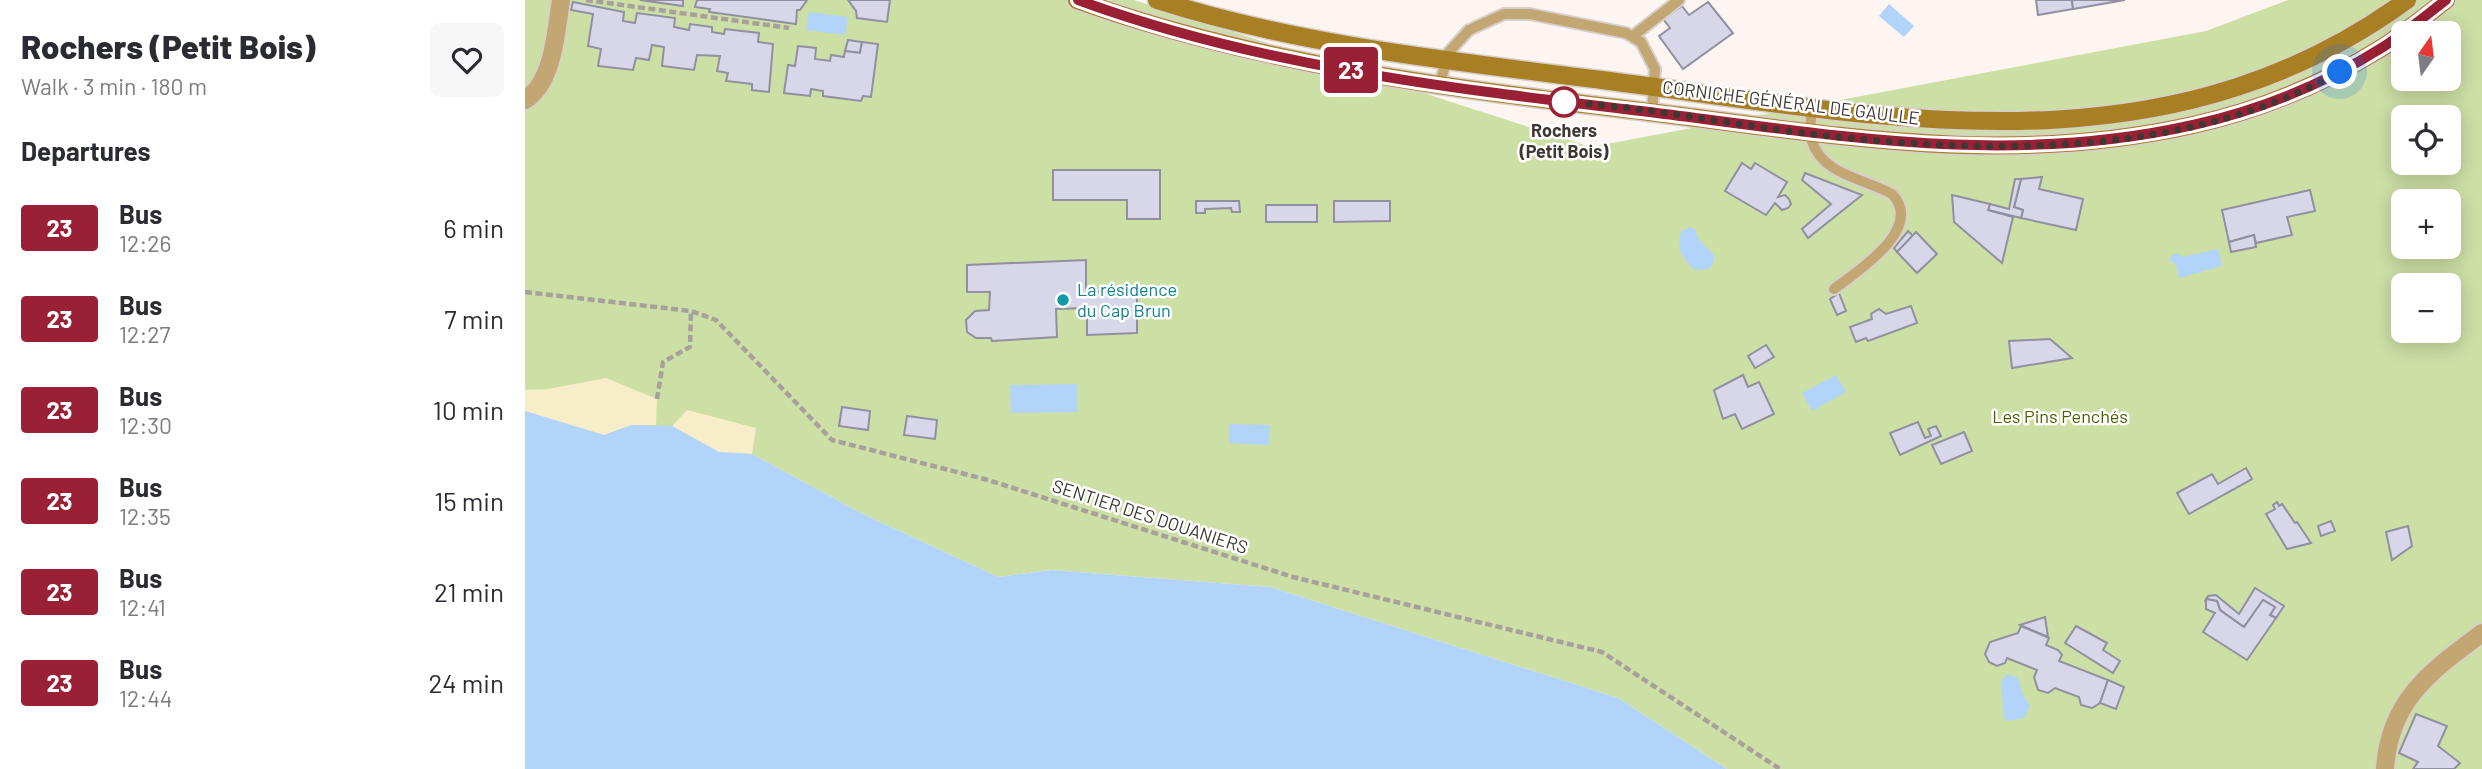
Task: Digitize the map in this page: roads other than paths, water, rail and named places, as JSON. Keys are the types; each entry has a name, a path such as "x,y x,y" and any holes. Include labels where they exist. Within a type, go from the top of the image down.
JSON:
{"main road":[{"name":"CORNICHE GÉNÉRAL DE GAULLE","path":"1077,0 1218,44 1310,63 1440,84 1811,134 1904,143 2018,147 2073,144 2194,125 2259,106 2325,80 2385,46 2446,0"},
{"name":"CORNICHE GÉNÉRAL DE GAULLE","path":"1157,0 1235,24 1445,60 1812,108 1900,118 1983,122 2051,122 2128,113 2190,100 2266,76 2315,55 2369,27 2407,0"}],"street":[{"path":"525,100 533,93 548,66 561,0"},
{"path":"2385,769 2392,734 2413,691 2433,670 2482,633"}],"lane":[{"path":"1633,36 1679,0"},
{"path":"1440,84 1448,53 1469,30 1504,13 1530,14 1633,36 1652,59 1655,88 1652,113"},
{"path":"1812,108 1813,144 1824,160 1840,173 1892,194 1897,199 1902,215 1900,225 1887,244 1834,289"}],"water":[{"path":"1889,4 1914,26 1904,37 1879,16"},
{"path":"809,12 848,17 845,35 806,30"},
{"path":"1690,227 1695,229 1699,240 1714,255 1714,262 1709,269 1695,270 1681,253 1681,231"},
{"path":"2218,249 2222,266 2179,278 2176,265 2170,261 2171,256 2177,253 2182,257"},
{"path":"1836,375 1846,392 1812,411 1802,393"},
{"path":"1077,384 1077,412 1011,413 1010,385"},
{"path":"525,411 604,435 632,425 672,426 719,452 752,454 861,513 998,577 1051,570 1270,587 1618,698 1727,769 525,769"},
{"path":"1229,424 1270,425 1269,445 1229,443"},
{"path":"2007,674 2018,678 2023,695 2030,706 2024,718 2008,721 2004,718 2001,681"}],"place":[{"name":"Rochers (Petit Bois)","path":"1564,102"},
{"name":"La résidence du Cap Brun","path":"1063,300"}],"park label":[{"name":"Les Pins Penchés","path":"2060,417"}]}
